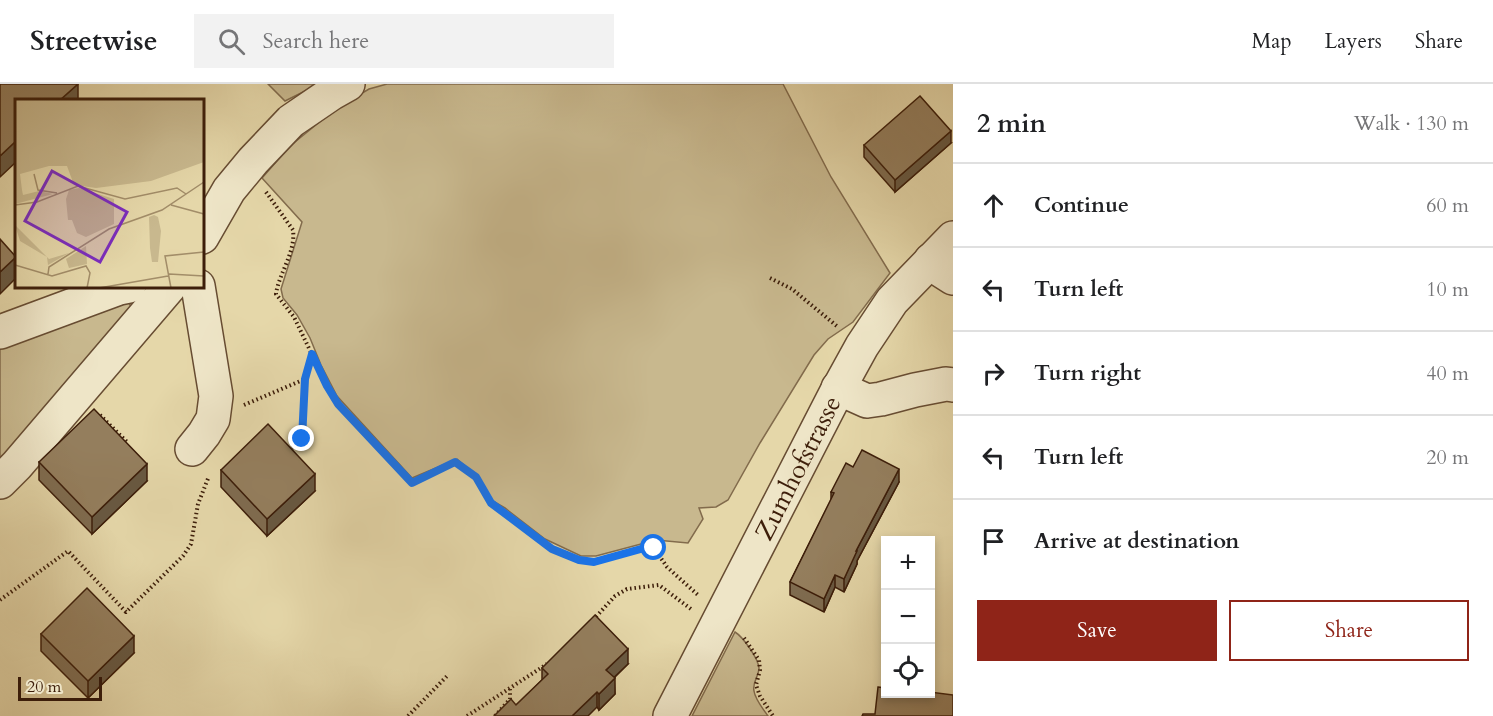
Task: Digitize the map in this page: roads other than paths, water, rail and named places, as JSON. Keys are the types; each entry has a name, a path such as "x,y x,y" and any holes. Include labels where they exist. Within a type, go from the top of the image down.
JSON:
{"street":[{"path":"204,234 230,190 253,161 291,121 348,84"},
{"name":"Zumhofstrasse","path":"670,716 838,388 862,346 892,301 946,259"},
{"path":"0,332 119,288"},
{"path":"0,482 168,288"},
{"path":"198,288 216,396 213,419 204,434 201,461"},
{"path":"838,388 867,401 946,384 953,385"}]}
